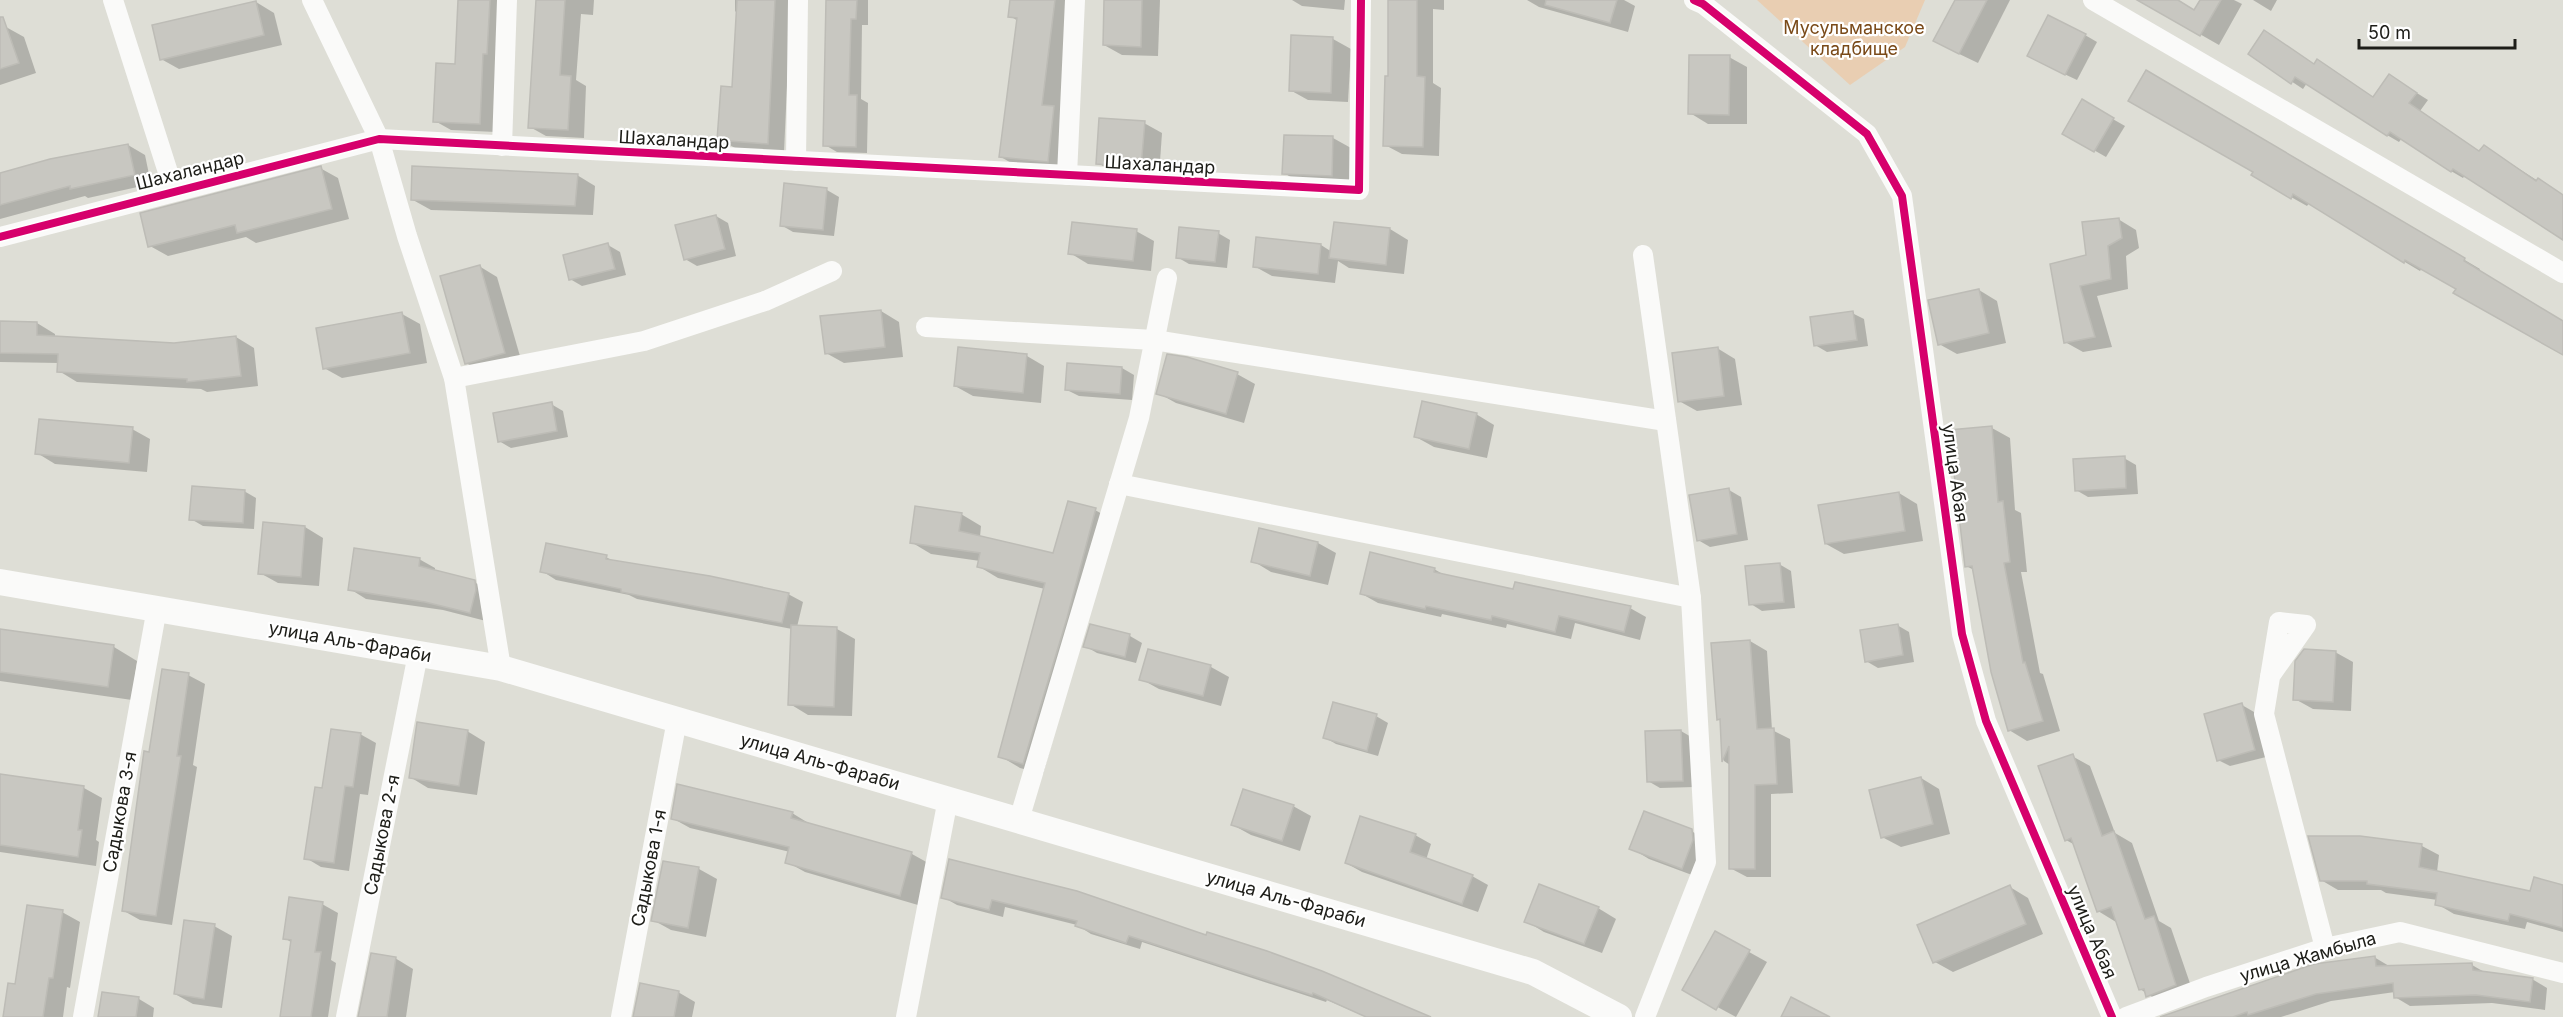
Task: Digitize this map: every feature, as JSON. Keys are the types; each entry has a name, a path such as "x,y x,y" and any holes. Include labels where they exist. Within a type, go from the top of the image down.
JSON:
{"main road":[{"name":"улица Аль-Фараби","path":"0,582 501,668 1533,972 1619,1017"}],"street":[{"path":"113,0 174,191"},
{"path":"312,0 379,139 407,236 454,378 501,668"},
{"path":"502,146 507,0"},
{"path":"796,161 798,0"},
{"path":"1067,175 1075,0"},
{"name":"Шахаландар","path":"0,237 379,139 1359,190 1361,0"},
{"name":"улица Абая","path":"1694,0 1703,4 1867,134 1902,196 1962,634 1986,721 2112,1017"},
{"path":"2102,2 2562,271"},
{"path":"1643,255 1691,598 1706,862 1645,1017"},
{"path":"454,378 644,341 765,301 832,271"},
{"path":"1019,820 1139,418 1167,278"},
{"path":"926,327 1154,340 1666,421"},
{"path":"1119,484 1691,598"},
{"name":"Садыкова 3-я","path":"83,1017 157,608"},
{"name":"Садыкова 2-я","path":"346,1017 418,654"},
{"path":"2271,676 2264,714 2325,948"},
{"name":"Садыкова 1-я","path":"621,1017 677,720"},
{"path":"906,1017 948,799"},
{"name":"улица Жамбыла","path":"2126,1017 2206,987 2325,948 2400,932 2563,973"}],"green space":[{"name":"Мусульманское кладбище","path":"1757,0 1925,0 1905,47 1850,85"}],"building":[{"path":"458,0 490,0 487,54 483,54 480,124 433,122 436,63 455,64"},
{"path":"536,0 565,0 560,75 571,76 568,130 528,128"},
{"path":"737,0 775,0 768,144 717,140 721,86 732,87"},
{"path":"826,0 857,0 856,19 851,19 849,95 857,95 856,147 823,146"},
{"path":"1010,0 1055,0 1042,105 1054,106 1048,162 999,157 1017,18 1008,17"},
{"path":"1104,0 1142,0 1141,47 1103,45"},
{"path":"1388,0 1417,0 1417,76 1425,77 1423,147 1383,146 1385,76 1388,76"},
{"path":"1546,0 1617,0 1610,23 1545,5"},
{"path":"1955,0 1987,0 1959,54 1933,41"},
{"path":"2137,0 2178,0 2194,10 2200,0 2221,0 2200,36"},
{"path":"256,1 264,35 160,60 152,25"},
{"path":"2048,15 2086,34 2065,75 2027,56"},
{"path":"0,17 3,17 19,63 0,69"},
{"path":"2264,30 2314,64 2317,59 2373,97 2389,74 2417,93 2409,103 2479,151 2484,145 2536,181 2538,178 2563,195 2563,240 2453,169 2451,172 2390,132 2387,136 2295,77 2291,84 2248,54"},
{"path":"1291,35 1333,37 1331,93 1289,91"},
{"path":"1689,55 1730,55 1729,115 1688,114"},
{"path":"2146,70 2465,258 2464,261 2563,321 2563,355 2453,293 2456,289 2405,260 2404,263 2293,194 2291,199 2251,175 2253,172 2128,101"},
{"path":"2082,99 2114,118 2094,152 2062,134"},
{"path":"1099,118 1145,121 1141,167 1096,164"},
{"path":"1284,135 1333,136 1332,176 1282,174"},
{"path":"128,144 135,175 70,189 70,186 0,205 0,173 50,159"},
{"path":"321,166 332,209 237,233 235,225 148,247 140,213"},
{"path":"412,166 578,174 575,206 411,200"},
{"path":"784,183 827,188 823,230 780,226"},
{"path":"716,215 725,249 684,260 675,225"},
{"path":"2119,218 2122,238 2108,246 2111,279 2080,286 2095,337 2064,343 2050,264 2086,255 2082,222"},
{"path":"1072,222 1137,229 1133,261 1068,254"},
{"path":"1334,222 1390,228 1386,265 1329,258"},
{"path":"1179,227 1219,231 1215,262 1176,258"},
{"path":"1256,237 1321,244 1318,274 1253,267"},
{"path":"608,243 615,269 569,280 563,255"},
{"path":"480,265 505,353 465,364 440,276"},
{"path":"1979,289 1989,333 1938,345 1928,300"},
{"path":"881,310 885,347 825,354 820,316"},
{"path":"1853,311 1857,340 1814,346 1810,317"},
{"path":"402,312 410,353 323,369 316,328"},
{"path":"0,321 37,322 37,335 174,343 236,336 241,376 187,382 187,379 57,372 58,354 0,353"},
{"path":"958,347 1027,354 1023,393 954,386"},
{"path":"1718,347 1724,396 1678,402 1672,353"},
{"path":"1167,354 1187,357 1238,372 1226,414 1156,394"},
{"path":"1067,363 1122,367 1120,394 1065,390"},
{"path":"1422,401 1477,413 1469,449 1414,437"},
{"path":"552,402 557,431 498,442 493,413"},
{"path":"39,419 133,427 129,463 35,454"},
{"path":"1992,426 1998,502 2003,501 2010,562 2004,563 2023,663 2025,662 2043,721 2008,731 1991,672 1972,566 1965,567 1949,430"},
{"path":"2125,456 2126,488 2075,491 2073,459"},
{"path":"192,486 245,490 243,523 189,520"},
{"path":"1729,488 1737,534 1697,541 1689,495"},
{"path":"1899,492 1905,531 1825,544 1818,505"},
{"path":"1068,501 1096,508 1067,618 1023,764 998,757 1045,583 977,567 980,553 910,543 915,506 962,513 959,531 1053,553"},
{"path":"263,522 305,526 301,577 258,574"},
{"path":"1259,528 1318,542 1310,576 1251,562"},
{"path":"546,543 607,555 606,559 710,576 789,593 782,623 621,592 621,589 540,572"},
{"path":"354,548 420,558 419,566 475,580 476,590 470,613 425,602 348,590"},
{"path":"1370,552 1435,568 1434,572 1513,589 1515,582 1631,606 1624,632 1559,616 1555,632 1492,616 1491,620 1426,606 1425,609 1360,594"},
{"path":"1780,563 1784,602 1749,605 1745,566"},
{"path":"1090,624 1130,634 1125,657 1083,647"},
{"path":"1898,624 1903,655 1865,662 1860,630"},
{"path":"791,625 837,627 834,707 788,705"},
{"path":"0,629 114,645 108,687 0,672"},
{"path":"1750,640 1757,729 1774,728 1777,784 1755,785 1755,869 1729,869 1729,746 1722,762 1720,719 1717,720 1711,643"},
{"path":"1148,649 1211,665 1203,696 1139,680"},
{"path":"2304,649 2336,651 2333,702 2293,700 2295,661"},
{"path":"162,669 189,673 177,756 181,756 156,916 122,911 144,751 149,752"},
{"path":"1333,702 1377,714 1367,751 1323,738"},
{"path":"2242,703 2255,750 2217,761 2204,714"},
{"path":"417,722 468,730 459,786 409,778"},
{"path":"331,729 361,733 353,787 345,786 334,863 304,859 315,787 322,788"},
{"path":"1681,730 1683,781 1647,782 1645,731"},
{"path":"2073,754 2102,836 2114,831 2145,919 2154,916 2176,985 2146,997 2144,989 2139,990 2111,907 2097,912 2071,838 2065,841 2038,766"},
{"path":"0,774 84,786 78,830 82,830 78,857 0,845"},
{"path":"1921,777 1933,824 1881,838 1869,790"},
{"path":"677,784 793,812 791,818 912,852 900,896 785,863 789,847 671,819"},
{"path":"1243,789 1294,805 1282,841 1231,825"},
{"path":"1644,811 1692,829 1693,840 1682,869 1629,849"},
{"path":"1360,816 1416,834 1410,852 1473,875 1462,904 1345,863"},
{"path":"2308,836 2360,836 2422,844 2419,867 2530,891 2534,877 2563,885 2563,928 2510,914 2508,921 2435,905 2437,893 2367,884 2367,881 2320,881"},
{"path":"949,859 1077,891 1206,935 1207,932 1267,951 1322,971 1431,1017 1366,1017 1313,993 1312,995 1129,936 1126,943 1075,926 1077,921 992,900 989,910 941,898"},
{"path":"663,861 699,867 688,928 651,921"},
{"path":"1539,884 1599,907 1584,944 1524,922"},
{"path":"2010,885 2026,924 1933,963 1917,925"},
{"path":"289,897 323,902 315,952 321,952 311,1017 280,1017 291,940 283,939"},
{"path":"27,905 63,910 53,978 49,978 43,1017 3,1017 8,983 15,984"},
{"path":"184,920 215,924 204,999 174,994"},
{"path":"1715,931 1750,950 1716,1010 1682,990"},
{"path":"371,953 396,957 387,1017 358,1017"},
{"path":"2375,956 2376,966 2472,963 2473,970 2533,978 2530,1002 2476,995 2394,998 2393,983 2316,994 2248,1015 2247,1012 2233,1017 2160,1017 2314,964"},
{"path":"640,983 679,991 674,1017 633,1017"},
{"path":"102,992 139,997 136,1017 98,1017"},
{"path":"1791,997 1830,1017 1781,1017"}],"cycle path":[{"path":"0,237 379,139 1359,190 1361,0"},
{"path":"1694,0 1703,4 1867,134 1902,196 1962,634 1986,721 2112,1017"}]}
